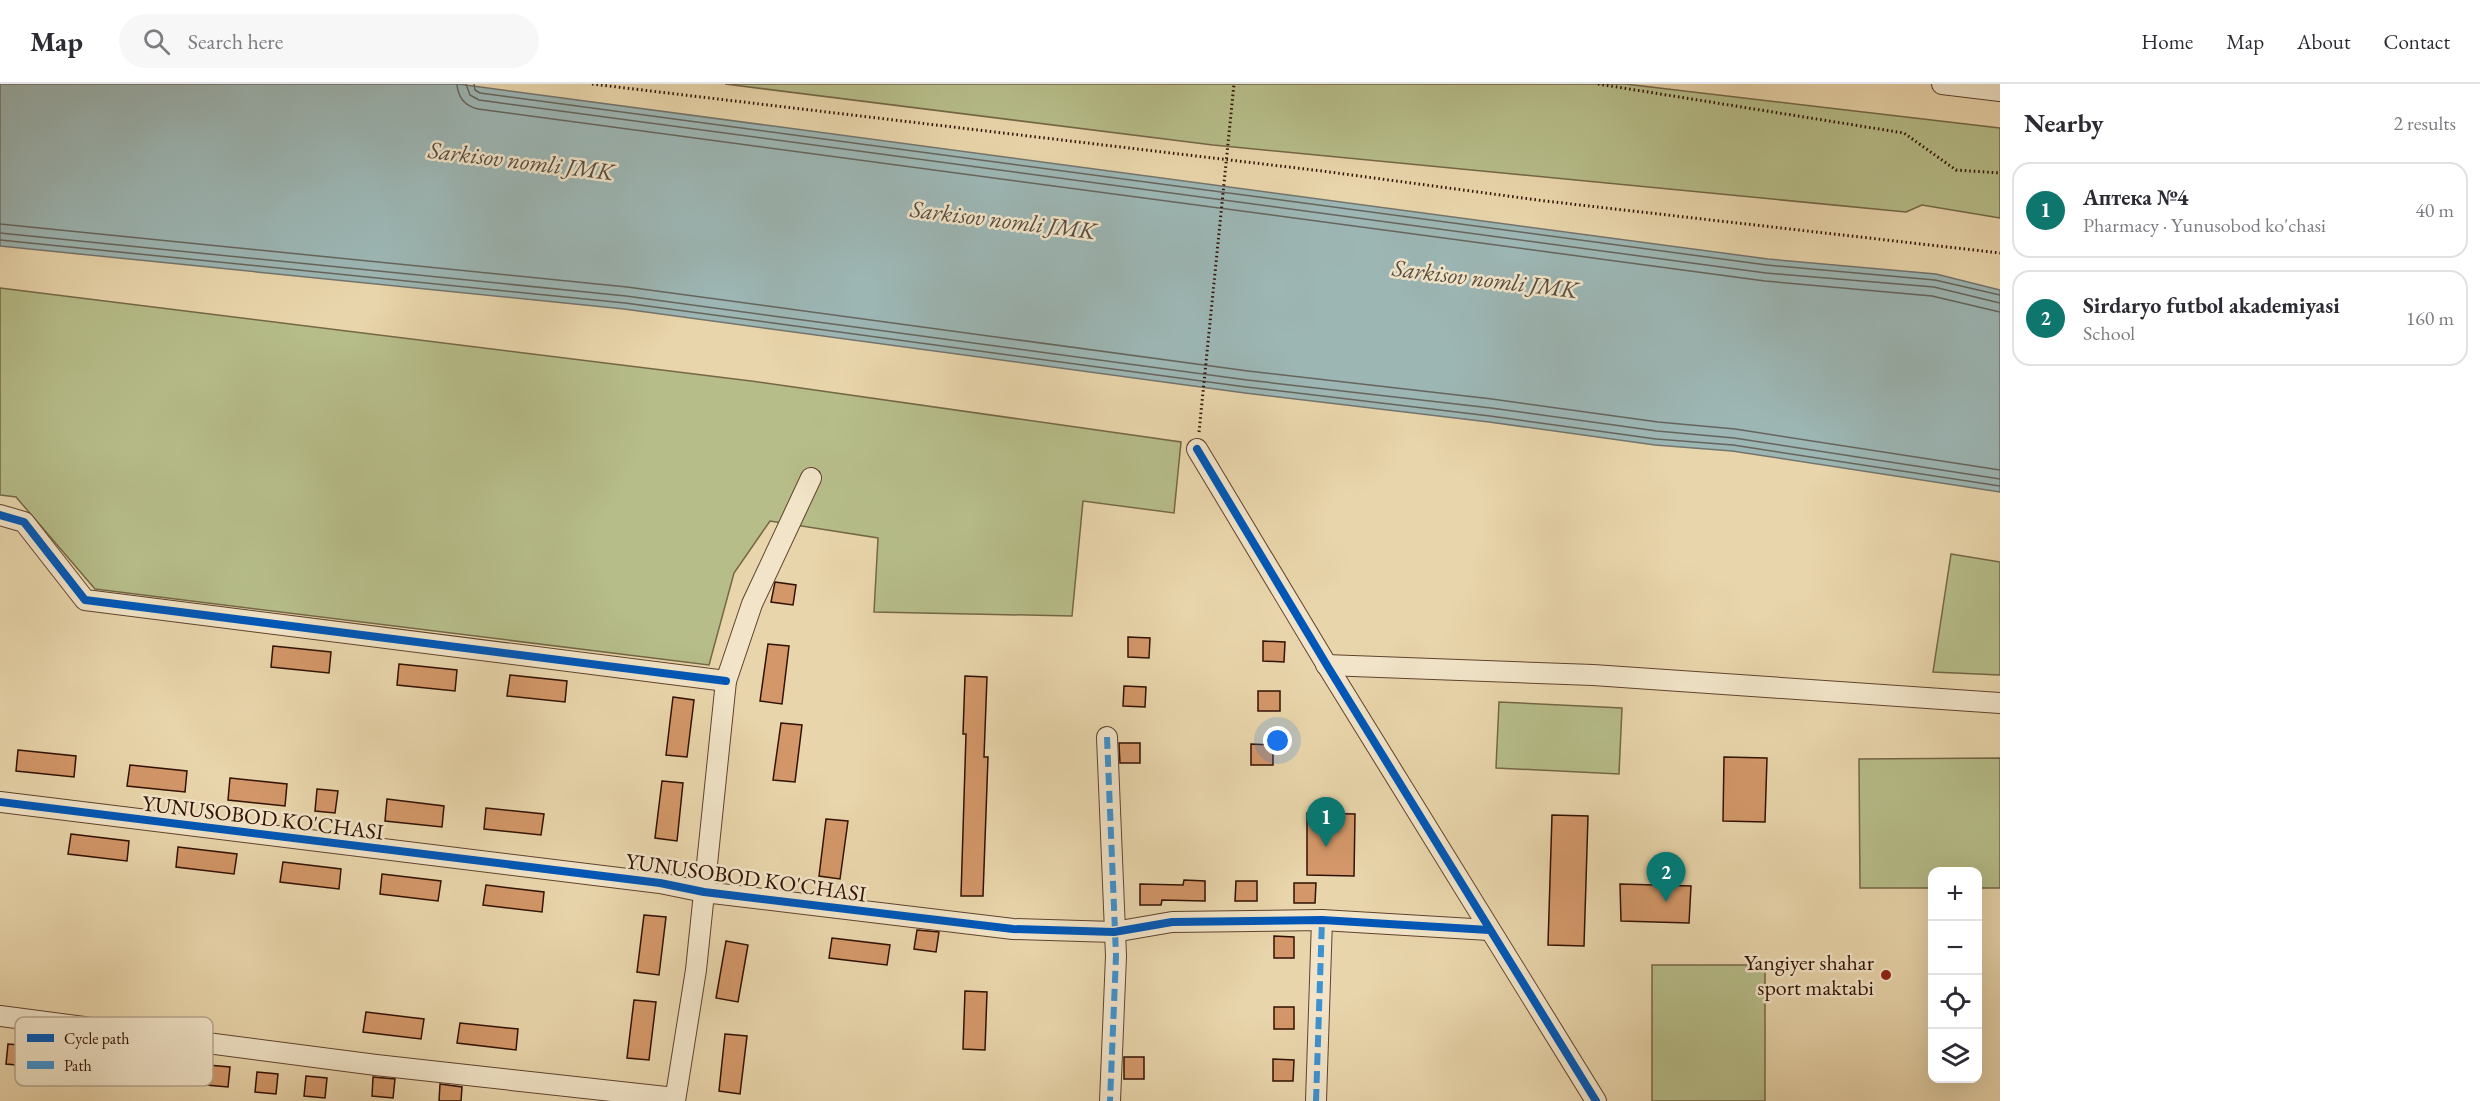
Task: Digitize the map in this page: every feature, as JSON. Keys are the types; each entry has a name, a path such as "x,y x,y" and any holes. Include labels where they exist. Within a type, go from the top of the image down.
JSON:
{"street":[{"path":"1942,84 2000,91"},
{"path":"1197,449 1326,665 1596,1101"},
{"path":"213,1044 675,1099 696,970 726,681 752,604 811,478"},
{"path":"0,515 24,522 85,600 726,681"},
{"path":"1326,665 1593,675 2000,703"},
{"path":"1107,737 1116,956 1110,1101"},
{"name":"YUNUSOBOD KO'CHASI","path":"0,802 1013,929 1114,932 1172,922 1322,920 1489,930"},
{"path":"1316,1101 1322,920"},
{"path":"0,1016 15,1018"}],"path":[{"path":"592,84 1322,171 1545,201 2000,253"},
{"path":"1197,449 1234,84"},
{"path":"1598,84 1904,134 1956,170 2000,173"}],"green space":[{"path":"725,84 1625,84 2000,128 2000,218 1922,205 1906,212 1213,145"},
{"path":"0,288 751,381 1181,442 1174,513 1083,501 1072,616 874,612 878,538 770,521 734,573 709,665 95,589 16,497 0,495"},
{"path":"1951,554 2000,562 2000,675 1933,672"},
{"path":"1499,702 1622,708 1619,774 1496,768"},
{"path":"2000,758 2000,888 1982,888 1982,867 1928,867 1928,888 1860,888 1859,759"},
{"path":"1652,965 1765,965 1765,1101 1652,1101"}],"water":[{"name":"Sarkisov nomli JMK","path":"0,84 458,84 1768,259 1936,274 2000,290 2000,492 1732,451 1655,445 1489,422 1245,393 624,309 0,246"}],"building":[{"path":"775,582 796,585 793,605 771,602"},
{"path":"1128,637 1150,638 1149,658 1128,657"},
{"path":"1263,641 1285,642 1284,662 1263,661"},
{"path":"768,644 789,646 782,704 760,701"},
{"path":"273,646 331,652 329,673 271,667"},
{"path":"399,664 457,670 455,691 397,685"},
{"path":"510,675 567,681 565,702 507,696"},
{"path":"965,676 987,677 984,757 988,757 983,896 961,896 966,734 963,734"},
{"path":"1124,686 1146,687 1145,707 1123,706"},
{"path":"1258,691 1280,691 1280,711 1258,711"},
{"path":"673,697 694,700 687,757 666,755"},
{"path":"781,723 802,725 795,782 773,780"},
{"path":"1119,743 1140,743 1140,763 1120,763"},
{"path":"1251,744 1273,745 1273,765 1251,765"},
{"path":"18,750 76,756 74,777 16,771"},
{"path":"1724,757 1767,758 1765,822 1723,821"},
{"path":"130,765 187,771 185,792 127,786"},
{"path":"230,778 287,784 285,806 228,800"},
{"path":"662,781 683,783 677,841 655,838"},
{"path":"317,789 338,791 335,813 315,811"},
{"path":"387,799 444,806 442,827 385,821"},
{"path":"486,808 544,814 541,835 484,829"},
{"path":"1307,813 1355,814 1354,876 1307,875"},
{"path":"1552,815 1588,816 1584,946 1548,945"},
{"path":"826,819 848,821 840,879 819,876"},
{"path":"71,834 129,841 127,861 68,854"},
{"path":"178,847 237,854 234,874 176,867"},
{"path":"283,862 341,869 339,889 280,882"},
{"path":"382,874 441,881 438,901 380,894"},
{"path":"1184,880 1205,881 1205,901 1162,900 1161,905 1140,905 1140,884 1183,885"},
{"path":"1236,881 1257,881 1257,901 1235,901"},
{"path":"1294,883 1316,883 1315,903 1294,903"},
{"path":"1620,884 1691,886 1689,923 1621,921"},
{"path":"486,885 544,892 542,912 483,905"},
{"path":"644,915 666,917 659,975 637,972"},
{"path":"917,930 939,932 936,952 914,949"},
{"path":"1274,936 1294,937 1294,958 1274,958"},
{"path":"832,938 890,945 887,965 829,958"},
{"path":"726,941 748,945 738,1002 716,998"},
{"path":"965,991 987,992 985,1050 963,1049"},
{"path":"634,1000 656,1002 649,1060 627,1058"},
{"path":"1274,1007 1294,1007 1294,1029 1274,1029"},
{"path":"366,1012 424,1019 421,1039 363,1032"},
{"path":"460,1023 518,1029 516,1050 457,1043"},
{"path":"725,1034 747,1036 740,1094 719,1091"},
{"path":"8,1044 15,1045 15,1065 6,1064"},
{"path":"1124,1057 1144,1057 1144,1079 1124,1079"},
{"path":"1273,1059 1294,1060 1293,1081 1273,1081"},
{"path":"213,1065 230,1067 228,1087 213,1086"},
{"path":"257,1072 278,1074 276,1094 255,1092"},
{"path":"306,1076 327,1078 325,1098 304,1096"},
{"path":"373,1077 395,1079 393,1098 372,1096"},
{"path":"440,1084 462,1087 461,1101 439,1101"}],"marked path":[{"path":"1107,737 1116,956 1110,1101"},
{"path":"1316,1101 1322,920"}],"cycle path":[{"path":"1197,449 1328,667 1596,1101"},
{"path":"0,515 24,522 85,600 726,681"},
{"path":"0,802 1013,929 1114,932 1172,922 1322,920 1489,930"}],"place":[{"name":"Аптека №4","path":"1326,847"},
{"name":"Sirdaryo futbol akademiyasi","path":"1666,902"},
{"name":"Yangiyer shahar sport maktabi","path":"1886,975"}]}
